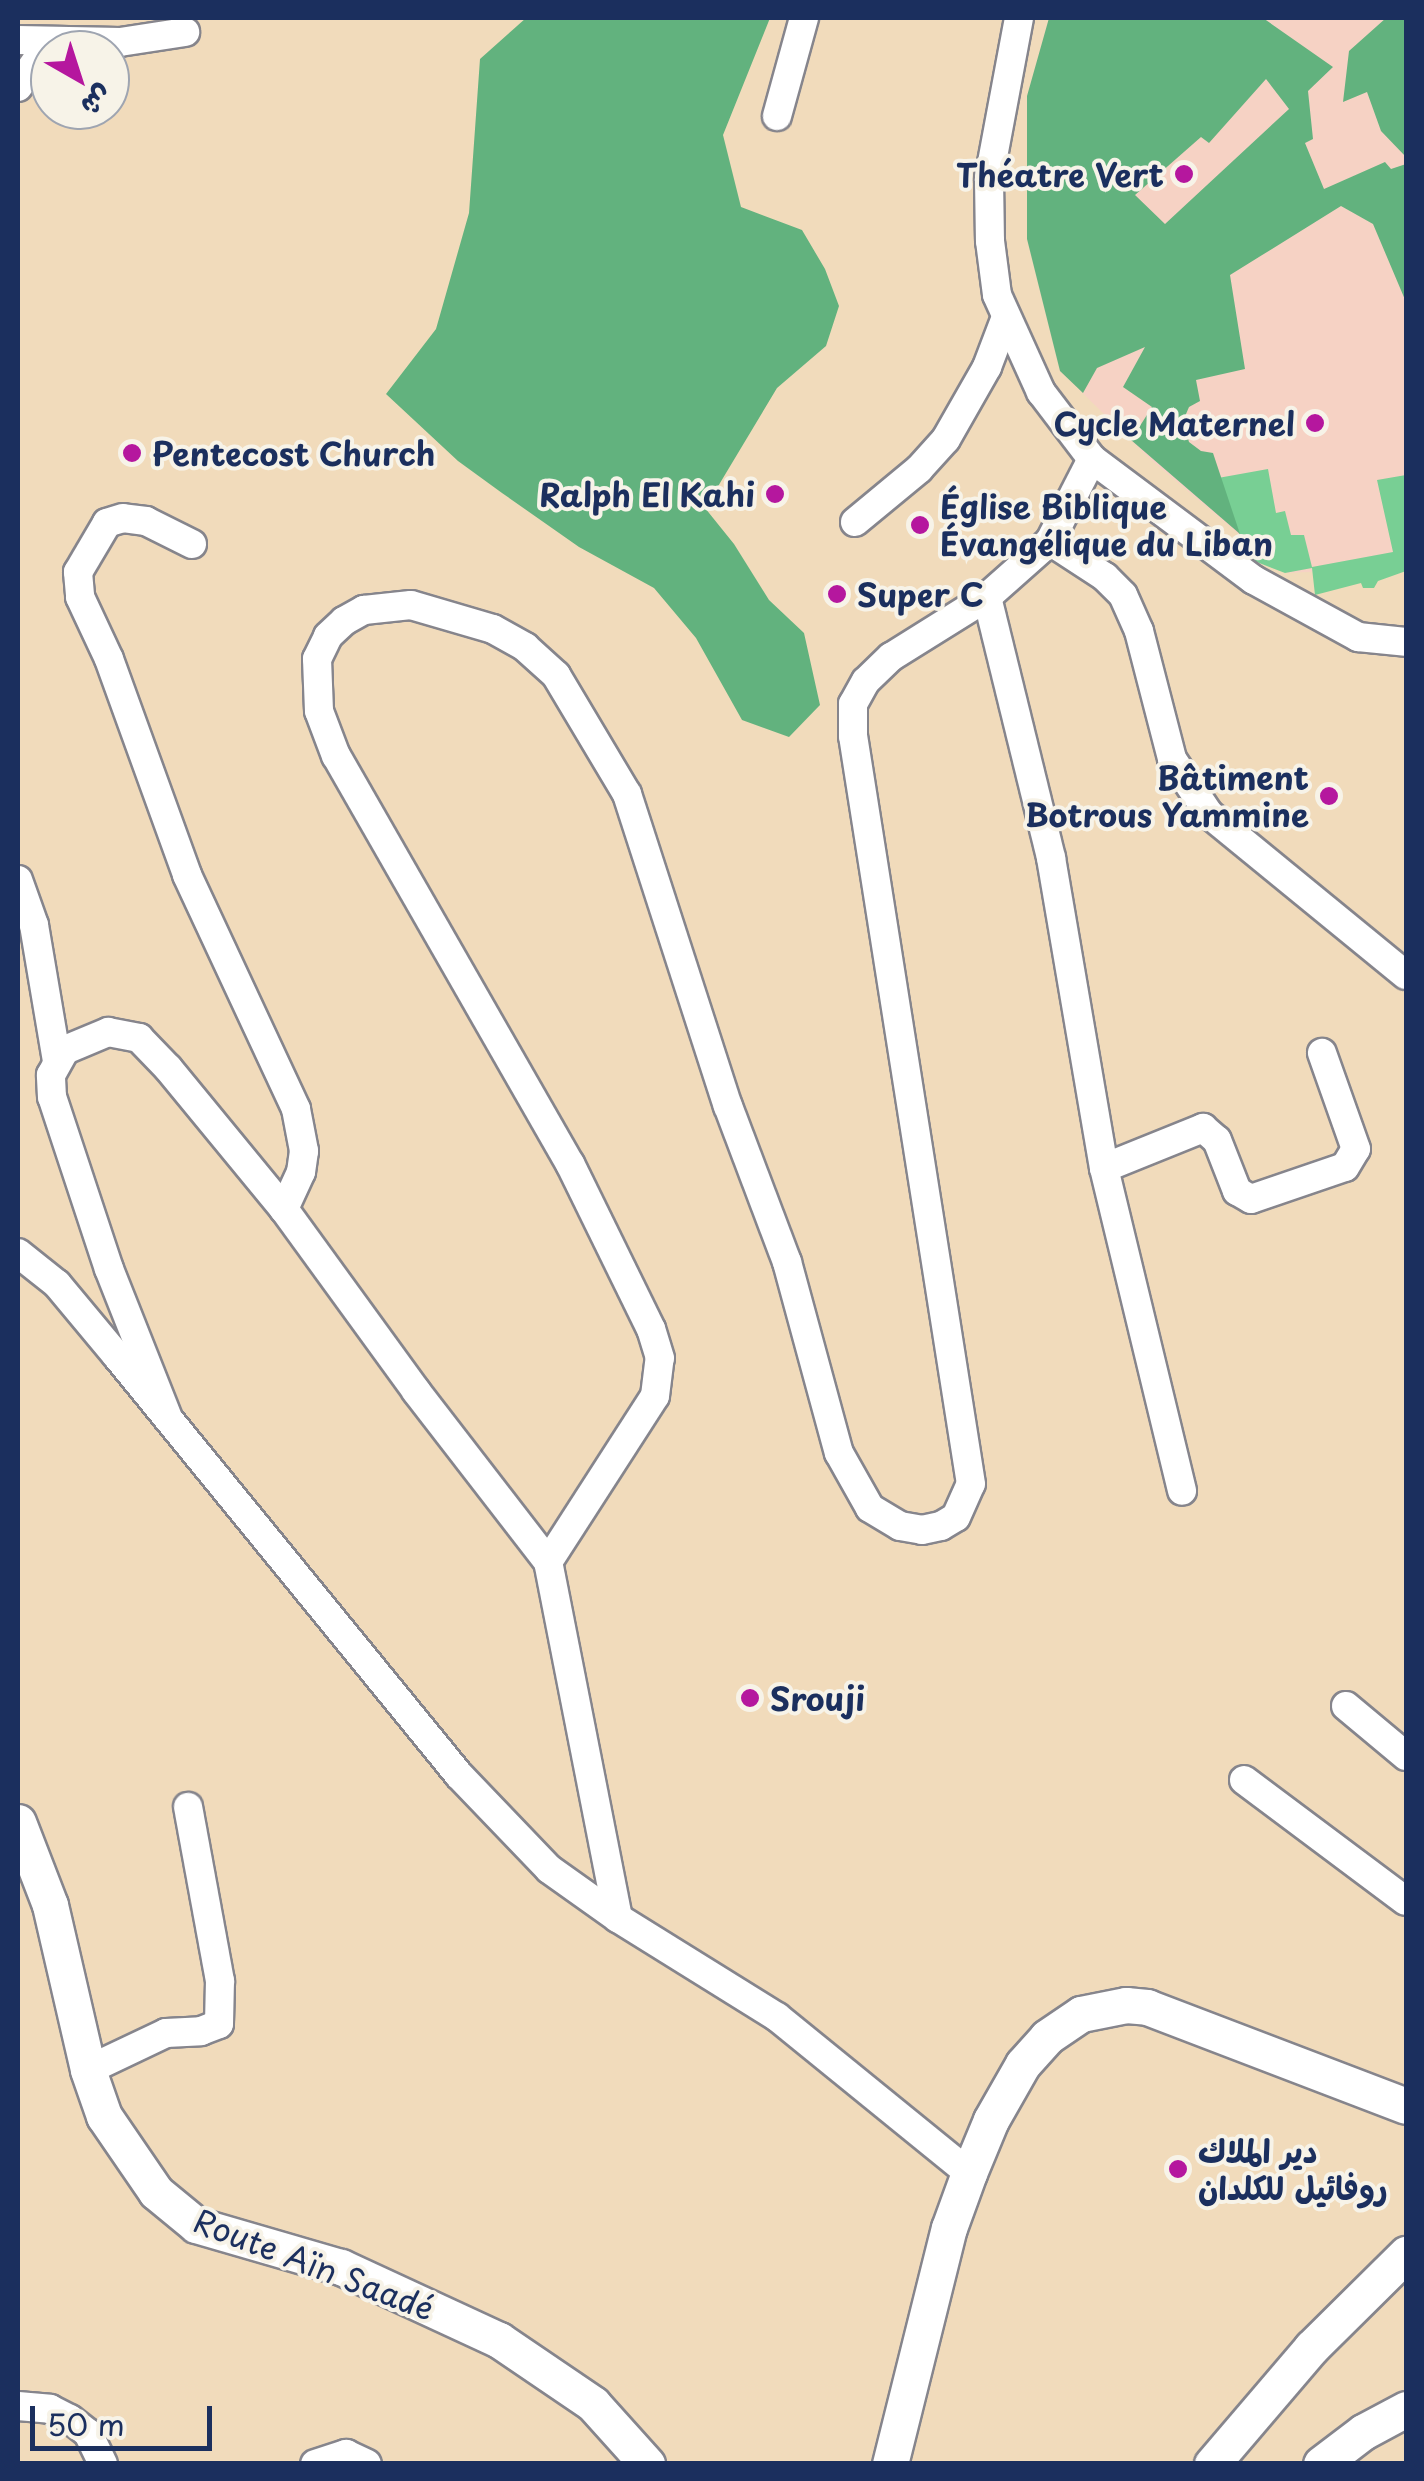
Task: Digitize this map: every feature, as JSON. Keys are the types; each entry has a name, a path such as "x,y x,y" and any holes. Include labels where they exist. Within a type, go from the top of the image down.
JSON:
{"street":[{"path":"777,116 804,18"},
{"path":"1019,18 989,178 990,241 997,295 1041,392 1092,459 1254,580 1358,637 1406,642"},
{"path":"130,40 184,32"},
{"path":"855,522 918,470 946,439 980,382 1006,316"},
{"path":"548,1562 655,1396 660,1358 651,1329 570,1164 336,756 319,711 317,659 328,636 364,610 412,604 463,616 493,629 524,647 556,675 627,794 728,1106 787,1262 839,1454 870,1508 900,1526 922,1530 956,1517 971,1484 853,736 853,704 866,681 891,657 988,598 1050,541 1092,459"},
{"path":"192,544 146,521 123,518 107,523 78,572 80,597 109,659 187,875 296,1109 304,1151 301,1172 284,1208"},
{"path":"1050,541 1123,595 1139,631 1172,759 1209,814 1406,975"},
{"path":"988,598 1051,858 1104,1168 1182,1491"},
{"path":"18,880 34,925 56,1060"},
{"path":"168,1418 109,1268 59,1122 50,1075 65,1050 108,1032 139,1038 284,1208 416,1391 548,1562 618,1918"},
{"path":"1104,1168 1196,1128 1212,1132 1231,1182 1242,1196 1251,1198 1345,1167 1356,1148 1322,1053"},
{"path":"18,1253 57,1284 459,1776 550,1869 618,1918 777,2017 968,2173"},
{"path":"1346,1706 1406,1756"},
{"path":"1244,1780 1406,1901"},
{"path":"88,2070 166,2033 201,2031 219,2024 220,1981 188,1808"},
{"name":"Route Aïn Saadé","path":"18,1822 50,1906 88,2070 104,2116 156,2192 196,2225 340,2267 412,2297 512,2347 593,2404 647,2464"},
{"path":"890,2464 948,2228 968,2173 991,2120 1023,2064 1047,2036 1081,2014 1104,2007 1148,2007 1406,2106"},
{"path":"1212,2464 1311,2348 1406,2254"},
{"path":"593,2404 617,2447 618,2464"},
{"path":"18,2406 50,2409 70,2419 88,2433 102,2464"},
{"path":"1321,2464 1406,2409"},
{"path":"315,2464 346,2454 366,2464"}],"shaded area":[{"path":"1049,18 1406,18 1406,568 1285,573 1150,459 1060,371 1027,239 1027,96"}],"green space":[{"path":"526,18 770,18 723,135 741,207 802,230 825,269 839,306 826,346 777,388 705,508 734,544 769,600 804,633 820,705 789,737 742,720 696,638 654,588 579,547 502,493 458,461 386,394 436,329 469,213 480,59"},
{"path":"1049,18 1263,18 1333,67 1308,91 1313,139 1305,143 1324,189 1385,162 1391,169 1406,164 1406,302 1373,224 1341,206 1230,275 1245,369 1196,380 1200,401 1189,407 1183,421 1189,442 1201,451 1213,453 1240,534 1131,440 1152,407 1123,387 1145,347 1097,368 1083,393 1060,371 1027,239 1027,96","holes":["1266,79 1289,109 1165,224 1135,195 1201,137 1209,143"]},
{"path":"1386,18 1406,18 1406,157 1381,131 1367,92 1343,102 1349,51"},
{"path":"1268,469 1276,513 1285,511 1291,535 1304,535 1312,567 1393,552 1377,480 1406,475 1406,571 1378,581 1374,588 1363,588 1361,583 1315,595 1312,568 1285,573 1249,559 1218,478"}],"place":[{"name":"Théatre Vert","path":"1184,174"},
{"name":"Cycle Maternel","path":"1315,423"},
{"name":"Pentecost Church","path":"132,453"},
{"name":"Ralph El Kahi","path":"775,494"},
{"name":"Église Biblique Évangélique du Liban","path":"920,525"},
{"name":"Super C","path":"837,594"},
{"name":"Bâtiment Botrous Yammine","path":"1329,796"},
{"name":"Srouji","path":"750,1698"},
{"name":"دير الملاك روفائيل للكلدان","path":"1178,2169"}]}
